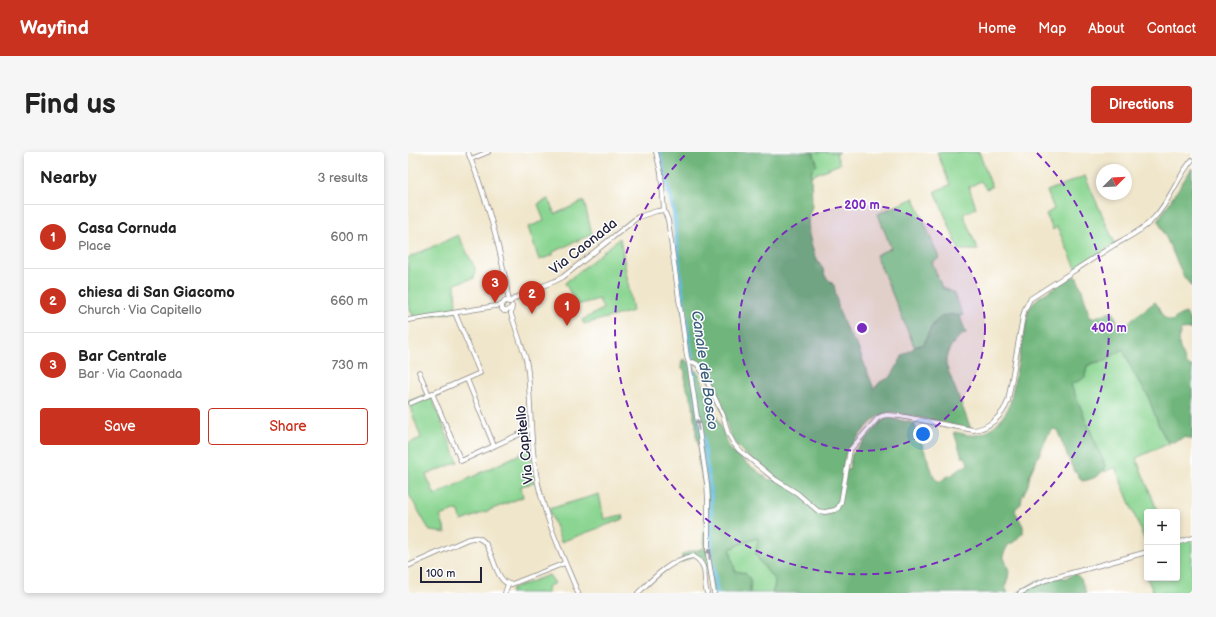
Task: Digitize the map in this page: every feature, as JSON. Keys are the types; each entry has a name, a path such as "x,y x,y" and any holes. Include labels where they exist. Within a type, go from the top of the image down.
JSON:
{"street":[{"path":"468,152 490,212 508,286 510,303"},
{"path":"471,159 488,152"},
{"path":"656,152 661,174 664,210 668,220 687,357 691,362 707,484 708,550 714,593"},
{"path":"691,362 697,364 703,373 723,415 731,439 739,450 776,480 797,493 818,511 825,512 834,510 838,508 841,502 850,450 878,418 887,415 900,416 973,430 983,428 999,416 1006,407 1008,401 1023,316 1030,299 1151,221 1161,209 1192,160"},
{"name":"Via Caonada","path":"503,307 510,303 515,296 554,282 563,277 638,217 664,210"},
{"path":"509,296 503,307 511,314"},
{"name":"Via Caonada","path":"408,320 495,306 511,309 510,303"},
{"name":"Via Capitello","path":"510,303 511,314 526,360 530,386 533,453 540,492 547,518 578,593"},
{"path":"411,403 480,373 455,313"},
{"path":"419,372 431,394 461,461 531,429"},
{"path":"467,379 494,446"},
{"path":"408,566 468,539 477,538 485,542 502,580 508,584 512,584 566,562"},
{"path":"1180,542 1192,538"},
{"path":"1020,593 1046,580 1144,553"},
{"path":"638,593 664,570 685,557 693,556 702,563 707,593"},
{"path":"505,593 508,584"}],"green space":[{"path":"661,152 813,152 817,165 812,169 811,173 812,206 808,218 809,235 815,257 823,269 825,276 834,285 839,311 848,333 857,345 874,389 880,382 892,375 903,355 917,346 924,344 932,326 936,321 946,315 960,316 966,333 951,346 947,355 946,365 971,429 893,412 886,413 873,420 847,451 843,470 849,470 852,454 882,421 888,418 914,423 935,479 938,481 941,481 952,475 960,468 966,466 968,463 965,457 962,457 954,432 971,435 981,434 997,424 1005,414 1010,404 1029,308 1039,297 1074,276 1077,278 1082,290 1090,317 1093,318 1112,311 1119,329 1125,326 1155,302 1163,316 1168,320 1172,321 1180,315 1186,313 1192,326 1191,329 1181,330 1179,343 1186,362 1189,366 1192,366 1192,440 1186,437 1173,442 1167,441 1159,426 1147,394 1134,374 1123,349 1106,360 1087,366 1084,378 1071,385 1105,465 1104,469 1100,474 1082,481 1072,467 1058,432 1055,429 1048,435 1030,474 1028,485 1022,497 1021,504 1015,511 1023,526 1023,533 1014,542 1008,545 1003,555 1009,571 1005,587 1008,593 772,593 775,581 756,554 758,538 730,549 735,571 745,573 750,578 750,593 712,593 706,566 702,557 695,556 682,562 682,555 704,548 705,497 702,473 699,464 699,448 696,435 696,422 694,418 693,403 685,384 685,371 681,368 682,360 685,359 699,374 730,449 769,480 777,479 744,453 732,440 723,413 707,375 691,357 676,252 674,205 665,177"},
{"path":"813,152 840,152 836,154 840,164 811,176 812,169 817,162"},
{"path":"937,152 979,152 992,187 986,189 981,181 969,187 976,208 963,214 978,250 959,250 935,191 950,185"},
{"path":"1192,168 1192,287 1184,277 1158,220"},
{"path":"1085,176 1115,244 1076,268 1057,227 1053,230 1046,214 1054,209 1047,191"},
{"path":"914,198 939,258 932,262 942,288 953,292 963,315 947,315 938,319 932,326 924,344 915,348 876,255 891,248 878,214"},
{"path":"548,199 555,214 584,201 592,234 553,252 553,255 539,260 528,227 544,221 538,204"},
{"path":"458,235 475,268 474,278 455,284 456,312 414,318 408,304 408,258"},
{"path":"620,238 633,311 584,324 582,320 603,309 599,299 577,305 565,283"},
{"path":"1123,349 1134,374 1147,394 1159,426 1167,441 1170,443 1136,458 1157,509 1144,509 1144,539 1115,467 1104,472 1105,465 1071,385 1084,378 1087,366 1099,362"},
{"path":"430,394 458,462 426,475 435,495 530,449 534,483 521,486 523,497 462,521 458,510 440,516 446,533 430,531 408,493 408,443 421,438 408,401"},
{"path":"599,494 604,519 622,515 623,519 561,542 549,509"},
{"path":"758,538 756,554 775,581 772,593 750,593 751,582 745,573 735,571 730,549"},
{"path":"1192,538 1192,588 1185,593 1154,593 1148,581 1180,581 1180,541"},
{"path":"1073,574 1076,574 1081,579 1086,593 1017,593 1035,582 1061,577 1067,578"},
{"path":"549,575 555,583 547,587 549,593 510,593 512,589"}],"waterway":[{"name":"Canale del Bosco","path":"659,152 674,212 680,278 711,497 711,557 717,593"}],"place":[{"name":"Bar Centrale","path":"495,303"},
{"name":"chiesa di San Giacomo","path":"532,314"},
{"name":"Casa Cornuda","path":"567,326"}]}
